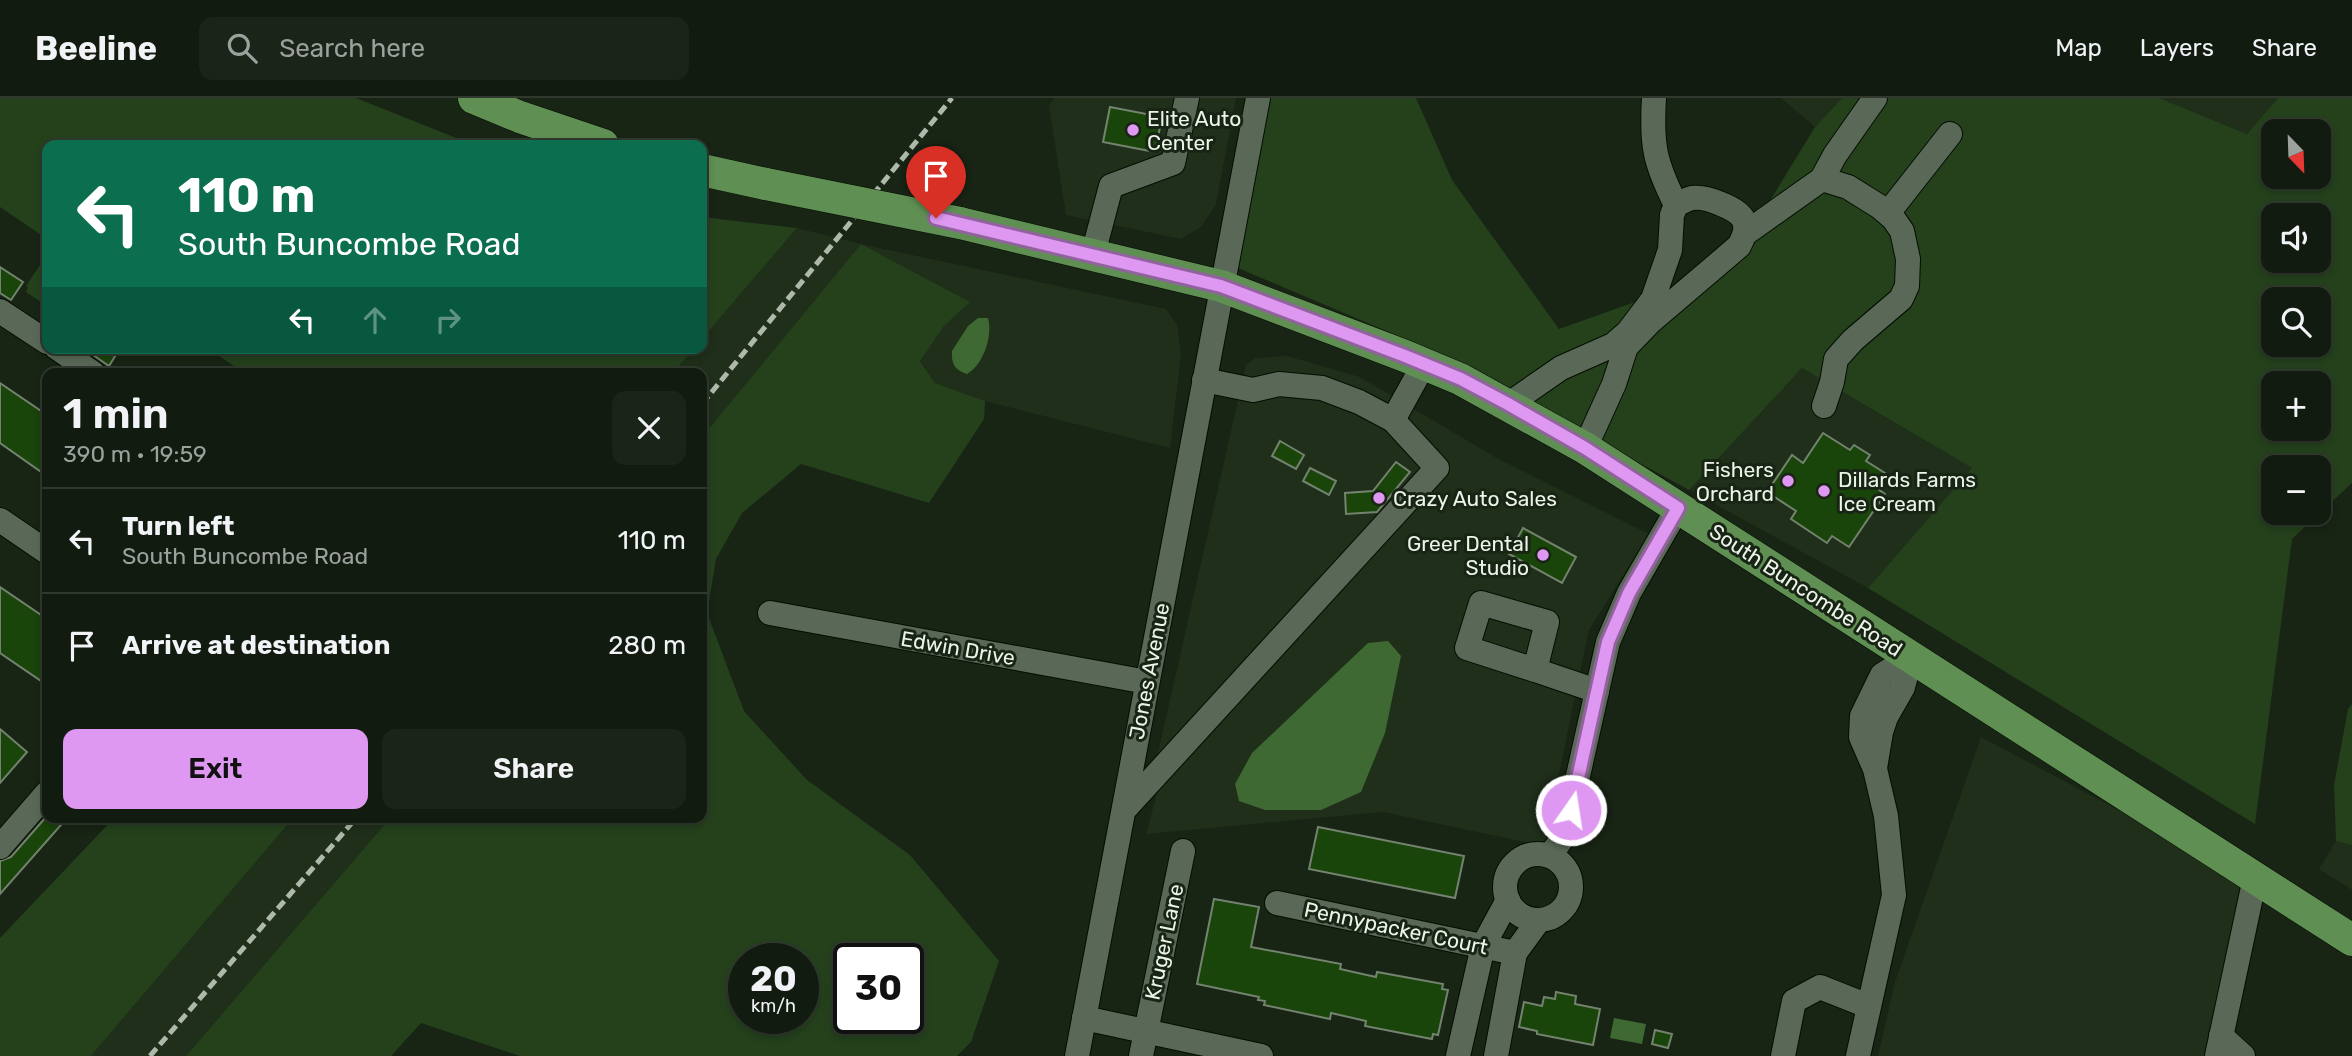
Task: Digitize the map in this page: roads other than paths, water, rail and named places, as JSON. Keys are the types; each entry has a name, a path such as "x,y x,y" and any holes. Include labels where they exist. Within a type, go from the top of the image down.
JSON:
{"main road":[{"path":"474,98 588,140"},
{"name":"South Buncombe Road","path":"707,171 960,223 1221,286 1461,379 1585,448 2352,940"}],"street":[{"path":"1093,254 1111,186 1173,163 1187,98"},
{"name":"Jones Avenue","path":"1077,1056 1258,98"},
{"path":"1654,98 1652,132 1659,170 1676,205"},
{"path":"1508,404 1561,368 1631,335 1739,246 1746,233 1822,179 1835,155 1875,98"},
{"path":"1888,214 1950,134"},
{"path":"1822,179 1848,187 1888,214 1902,232 1908,259 1907,286 1901,299 1853,340 1836,359 1824,405"},
{"path":"1585,448 1614,384 1631,335 1653,299 1670,250 1672,215 1676,205 1693,198 1712,200 1737,210 1745,222 1746,233"},
{"path":"0,311 42,339"},
{"path":"66,354 86,368"},
{"path":"1393,419 1424,364"},
{"path":"1123,811 1437,468 1393,419 1322,388 1279,384 1253,390 1204,380"},
{"path":"1550,856 1565,834 1608,642 1629,593 1678,508"},
{"path":"0,520 42,549"},
{"name":"Edwin Drive","path":"770,613 1147,682"},
{"path":"1858,1056 1894,895 1886,816 1875,769 1881,732 1903,687 1911,657"},
{"path":"1535,670 1597,691"},
{"path":"0,847 42,799"},
{"name":"Kruger Lane","path":"1143,1044 1182,851"},
{"path":"1529,856 1550,856 1560,862 1567,871 1570,893 1566,903 1550,918 1539,920 1520,915 1508,900 1506,878 1511,868 1519,860 1529,856"},
{"path":"2243,1056 2219,1046 2255,878"},
{"path":"1458,1056 1483,946 1508,900"},
{"name":"Pennypacker Court","path":"1277,903 1515,953"},
{"path":"1496,1056 1515,953 1539,920"},
{"path":"1783,1056 1794,1001 1820,987 1868,1006"},
{"path":"1084,1018 1143,1044 1261,1056"}],"railway":[{"path":"707,398 952,98"},
{"path":"150,1056 352,823"}],"place":[{"name":"Elite Auto Center","path":"1133,130"},
{"name":"Fishers Orchard","path":"1788,481"},
{"name":"Dillards Farms Ice Cream","path":"1824,491"},
{"name":"Crazy Auto Sales","path":"1379,498"},
{"name":"Greer Dental Studio","path":"1543,555"}]}
